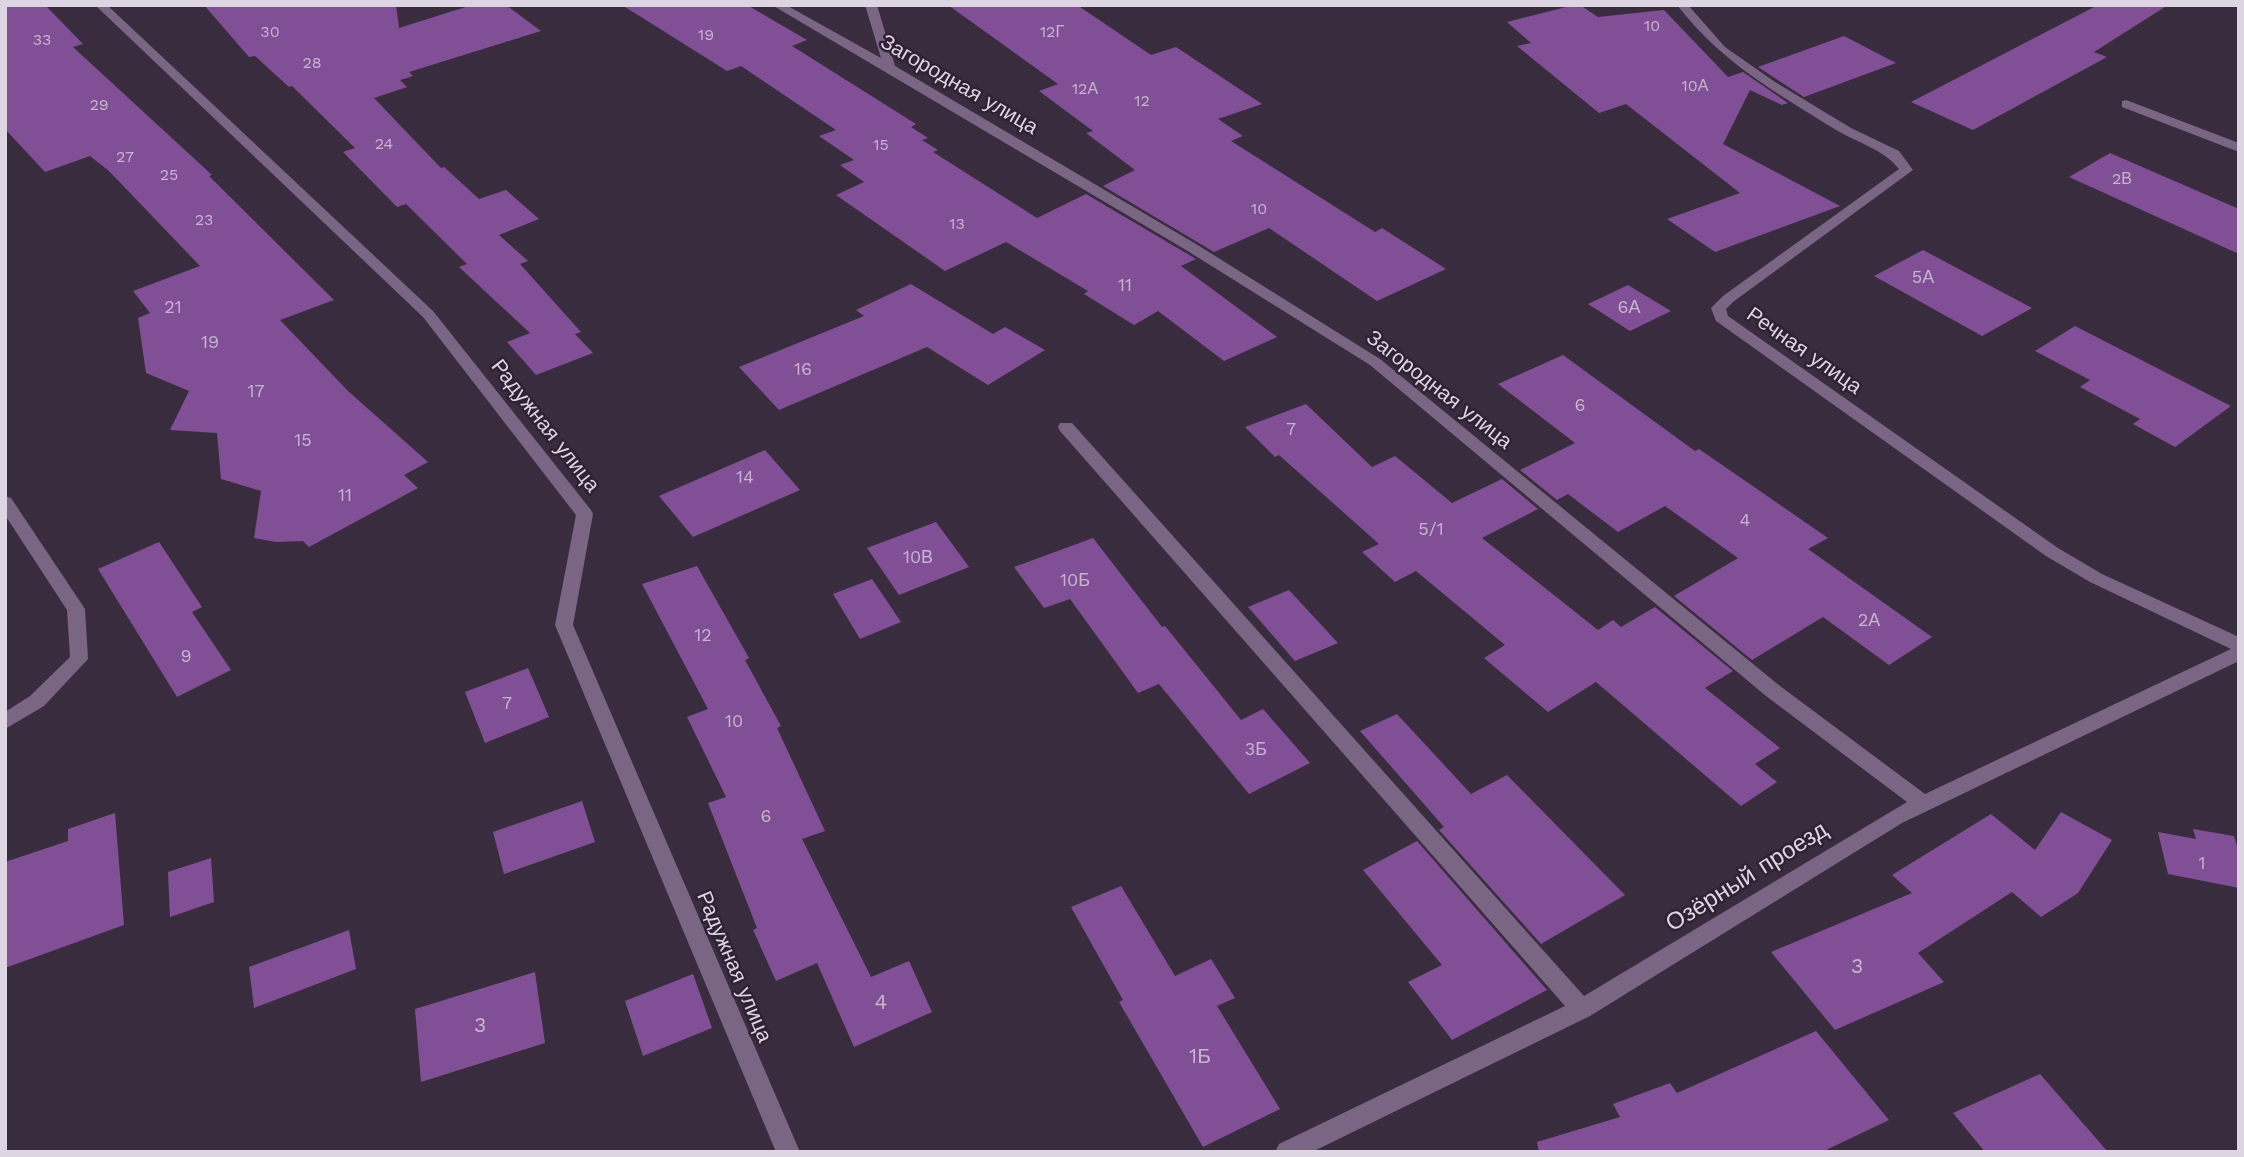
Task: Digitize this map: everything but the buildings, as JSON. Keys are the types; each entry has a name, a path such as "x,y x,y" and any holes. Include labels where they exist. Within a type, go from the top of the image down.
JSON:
{"street":[{"name":"Радужная улица","path":"100,5 428,314 584,514 564,625 788,1152"},
{"name":"Загородная улица","path":"777,5 890,68 1191,247 1375,362 1773,691 1924,804"},
{"path":"871,5 890,68"},
{"name":"Речная улица","path":"1682,5 1721,49 1771,85 1847,131 1894,154 1906,170 1728,299 1718,308 1721,318 2052,552 2096,578 2239,645"},
{"path":"2126,104 2239,148"},
{"path":"1066,427 1581,1009"},
{"path":"5,502 76,609 79,659 37,701 5,722"},
{"name":"Озёрный проезд","path":"1287,1152 1581,1009 1895,817 2239,653"}]}
